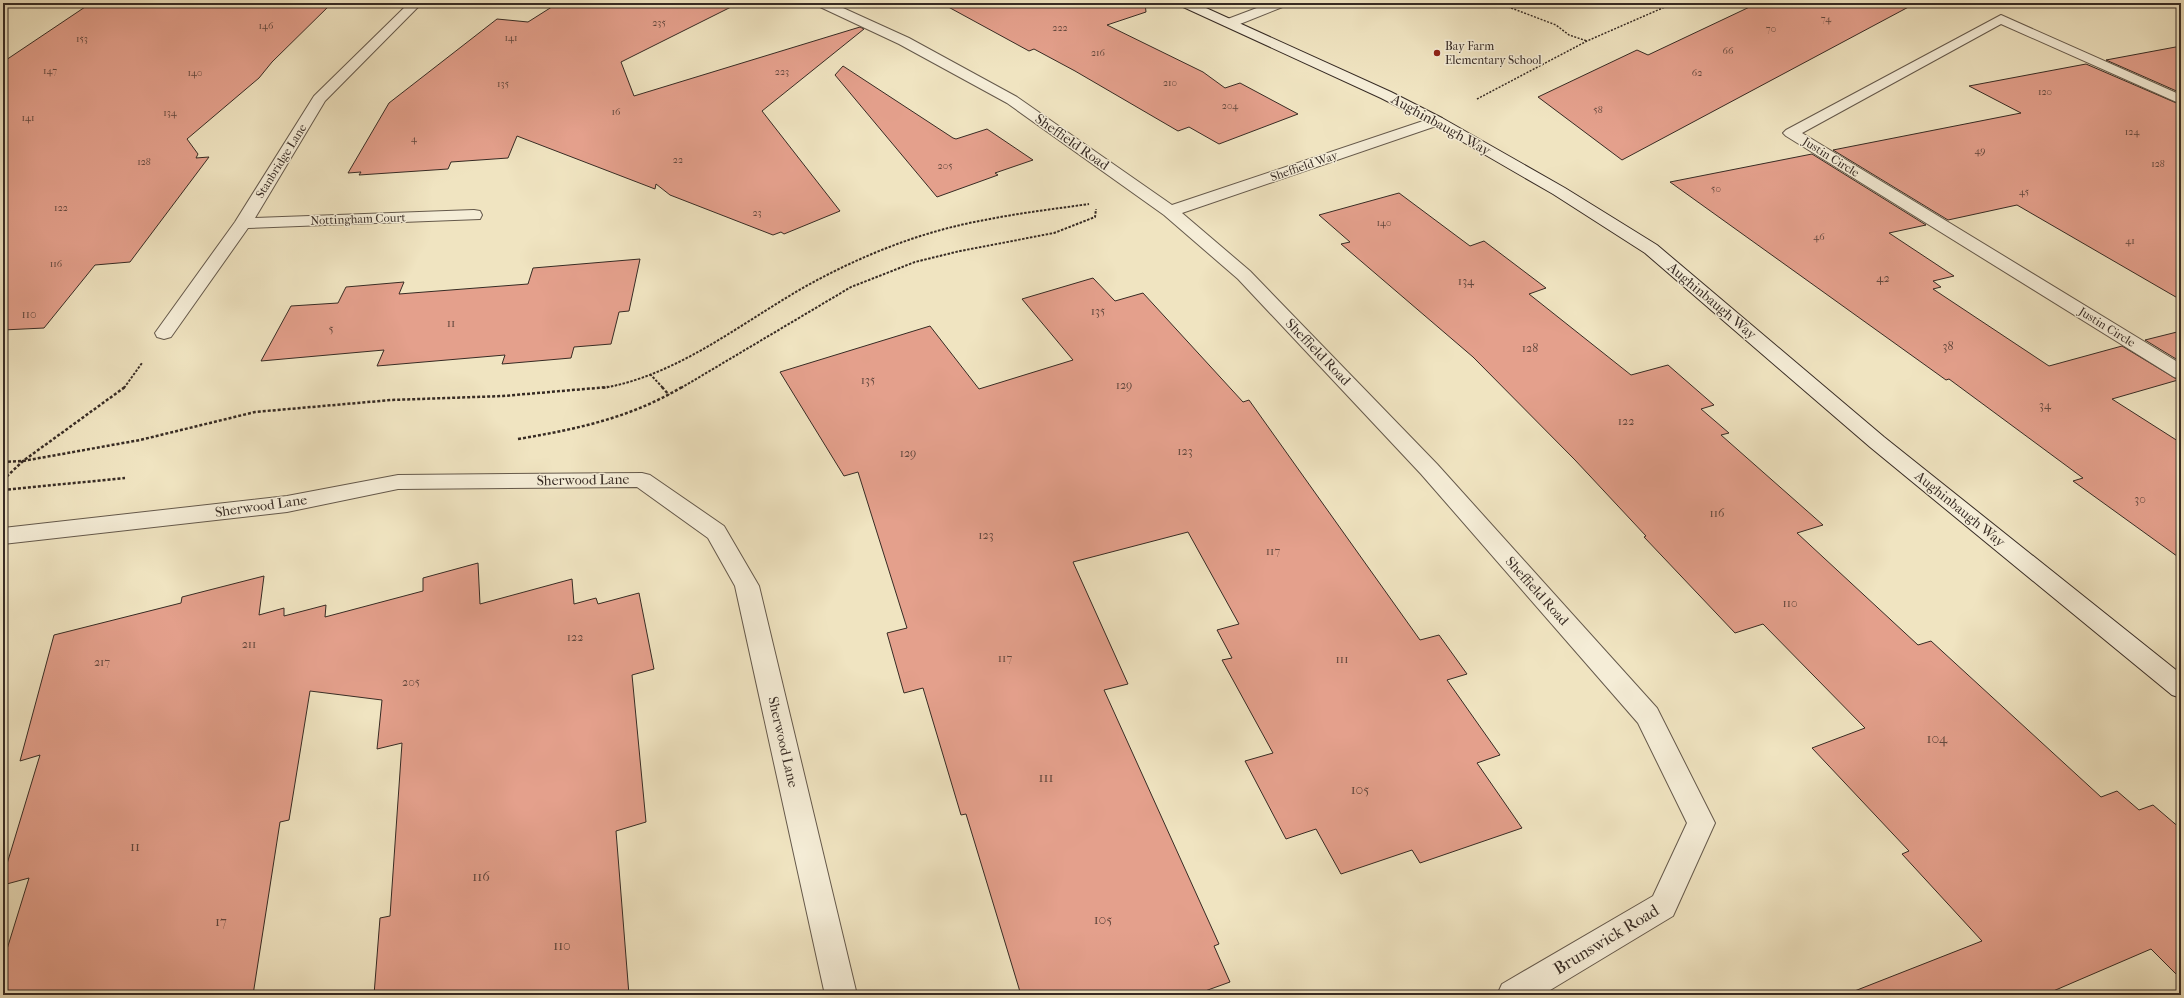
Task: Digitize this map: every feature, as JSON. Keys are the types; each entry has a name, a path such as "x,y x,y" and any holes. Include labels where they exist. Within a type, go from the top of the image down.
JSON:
{"street":[{"name":"Stanbridge Lane","path":"164,334 243,223 319,99 416,3"},
{"name":"Sheffield Road","path":"822,3 904,41 1012,100 1170,211 1244,275 1429,469 1648,716 1701,823"},
{"name":"Aughinbaugh Way","path":"1185,3 1386,95 1437,121 1559,191 1651,250 1877,442 2181,688"},
{"path":"1230,23 1281,3"},
{"name":"Justin Circle","path":"2181,100 2001,19 1791,133 2181,373"},
{"name":"Sheffield Way","path":"1170,211 1437,121"},
{"name":"Nottingham Court","path":"243,223 474,215"},
{"name":"Sherwood Lane","path":"3,536 287,504 398,482 642,480 716,532 747,586 841,995"},
{"name":"Brunswick Road","path":"1513,995 1663,906 1701,823"}],"path":[{"path":"1498,3 1556,25 1569,35 1587,41"},
{"path":"1437,121 1587,41 1674,3"},
{"path":"3,462 23,461 140,440 254,412 391,400 503,396 605,388 650,374 677,363 715,342 763,310 822,277 877,251 938,231 984,220 1096,202 1096,217 1054,232 1020,241 960,250 915,262 851,287 669,396 629,414 576,429 510,440"},
{"path":"3,480 23,461 123,390 164,334"},
{"path":"650,374 669,396"},
{"path":"3,490 129,478"}],"building":[{"path":"91,3 332,3 272,62 259,78 187,139 198,154 196,158 209,157 130,262 95,265 44,328 3,330 3,62"},
{"path":"558,3 739,3 621,62 634,96 860,27 864,29 762,111 840,211 784,234 781,232 773,235 670,195 656,184 655,189 517,136 508,158 451,162 448,169 359,175 361,172 348,173 389,103 497,19 528,22"},
{"path":"941,3 1145,3 1146,12 1107,25 1203,72 1225,88 1240,83 1298,114 1219,144 1189,127 1178,131 1075,71 1034,49 1029,51"},
{"path":"1758,3 1916,3 1622,160 1538,97 1637,50 1648,55"},
{"path":"2181,46 2181,93 2106,60"},
{"path":"2086,64 2181,105 2181,300 2017,205 1948,220 1833,150 2021,113 1969,86"},
{"path":"843,66 953,138 956,139 987,129 1033,160 995,173 998,175 937,197 835,75"},
{"path":"1812,154 1926,225 1889,233 1954,276 1933,281 1941,287 1933,289 2049,366 2122,346 2178,380 2112,399 2181,443 2181,559 2073,481 2083,478 1949,379 1946,380 1670,182"},
{"path":"1399,193 1470,246 1484,241 1546,288 1529,294 1631,375 1668,365 1714,405 1701,409 1729,433 1721,435 1823,525 1797,533 1918,645 1931,641 2101,797 2117,791 2139,810 2153,805 2181,829 2181,979 2151,949 2044,995 1852,995 1852,992 1982,941 1902,854 1909,851 1812,748 1865,728 1763,624 1735,633 1644,537 1646,536 1575,460 1473,357 1341,244 1350,242 1319,215"},
{"path":"640,259 629,311 619,312 611,344 574,347 571,358 502,364 505,355 377,366 384,350 261,361 291,306 338,303 346,287 404,282 399,294 528,284 533,268"},
{"path":"1093,278 1115,301 1143,293 1243,402 1249,400 1420,640 1439,635 1467,674 1447,680 1500,755 1477,763 1522,828 1420,863 1412,850 1341,874 1316,829 1286,839 1245,761 1273,753 1222,660 1232,658 1217,630 1239,624 1188,532 1073,562 1128,684 1104,690 1219,944 1214,946 1230,982 1194,995 1021,995 966,814 961,815 923,688 904,693 887,633 907,628 858,472 844,476 780,372 930,326 979,389 1073,360 1022,299"},
{"path":"2181,331 2181,362 2145,340"},
{"path":"478,563 480,604 572,579 574,604 596,598 598,604 639,593 654,669 632,675 646,822 616,831 629,995 374,995 380,918 390,916 402,743 377,749 382,700 310,691 289,820 280,822 253,995 3,995 3,962 29,878 3,885 3,877 40,755 20,761 54,635 181,603 182,597 264,576 259,615 284,608 284,616 326,605 325,617 423,591 423,578"}],"place":[{"name":"Bay Farm Elementary School","path":"1437,53"}]}
